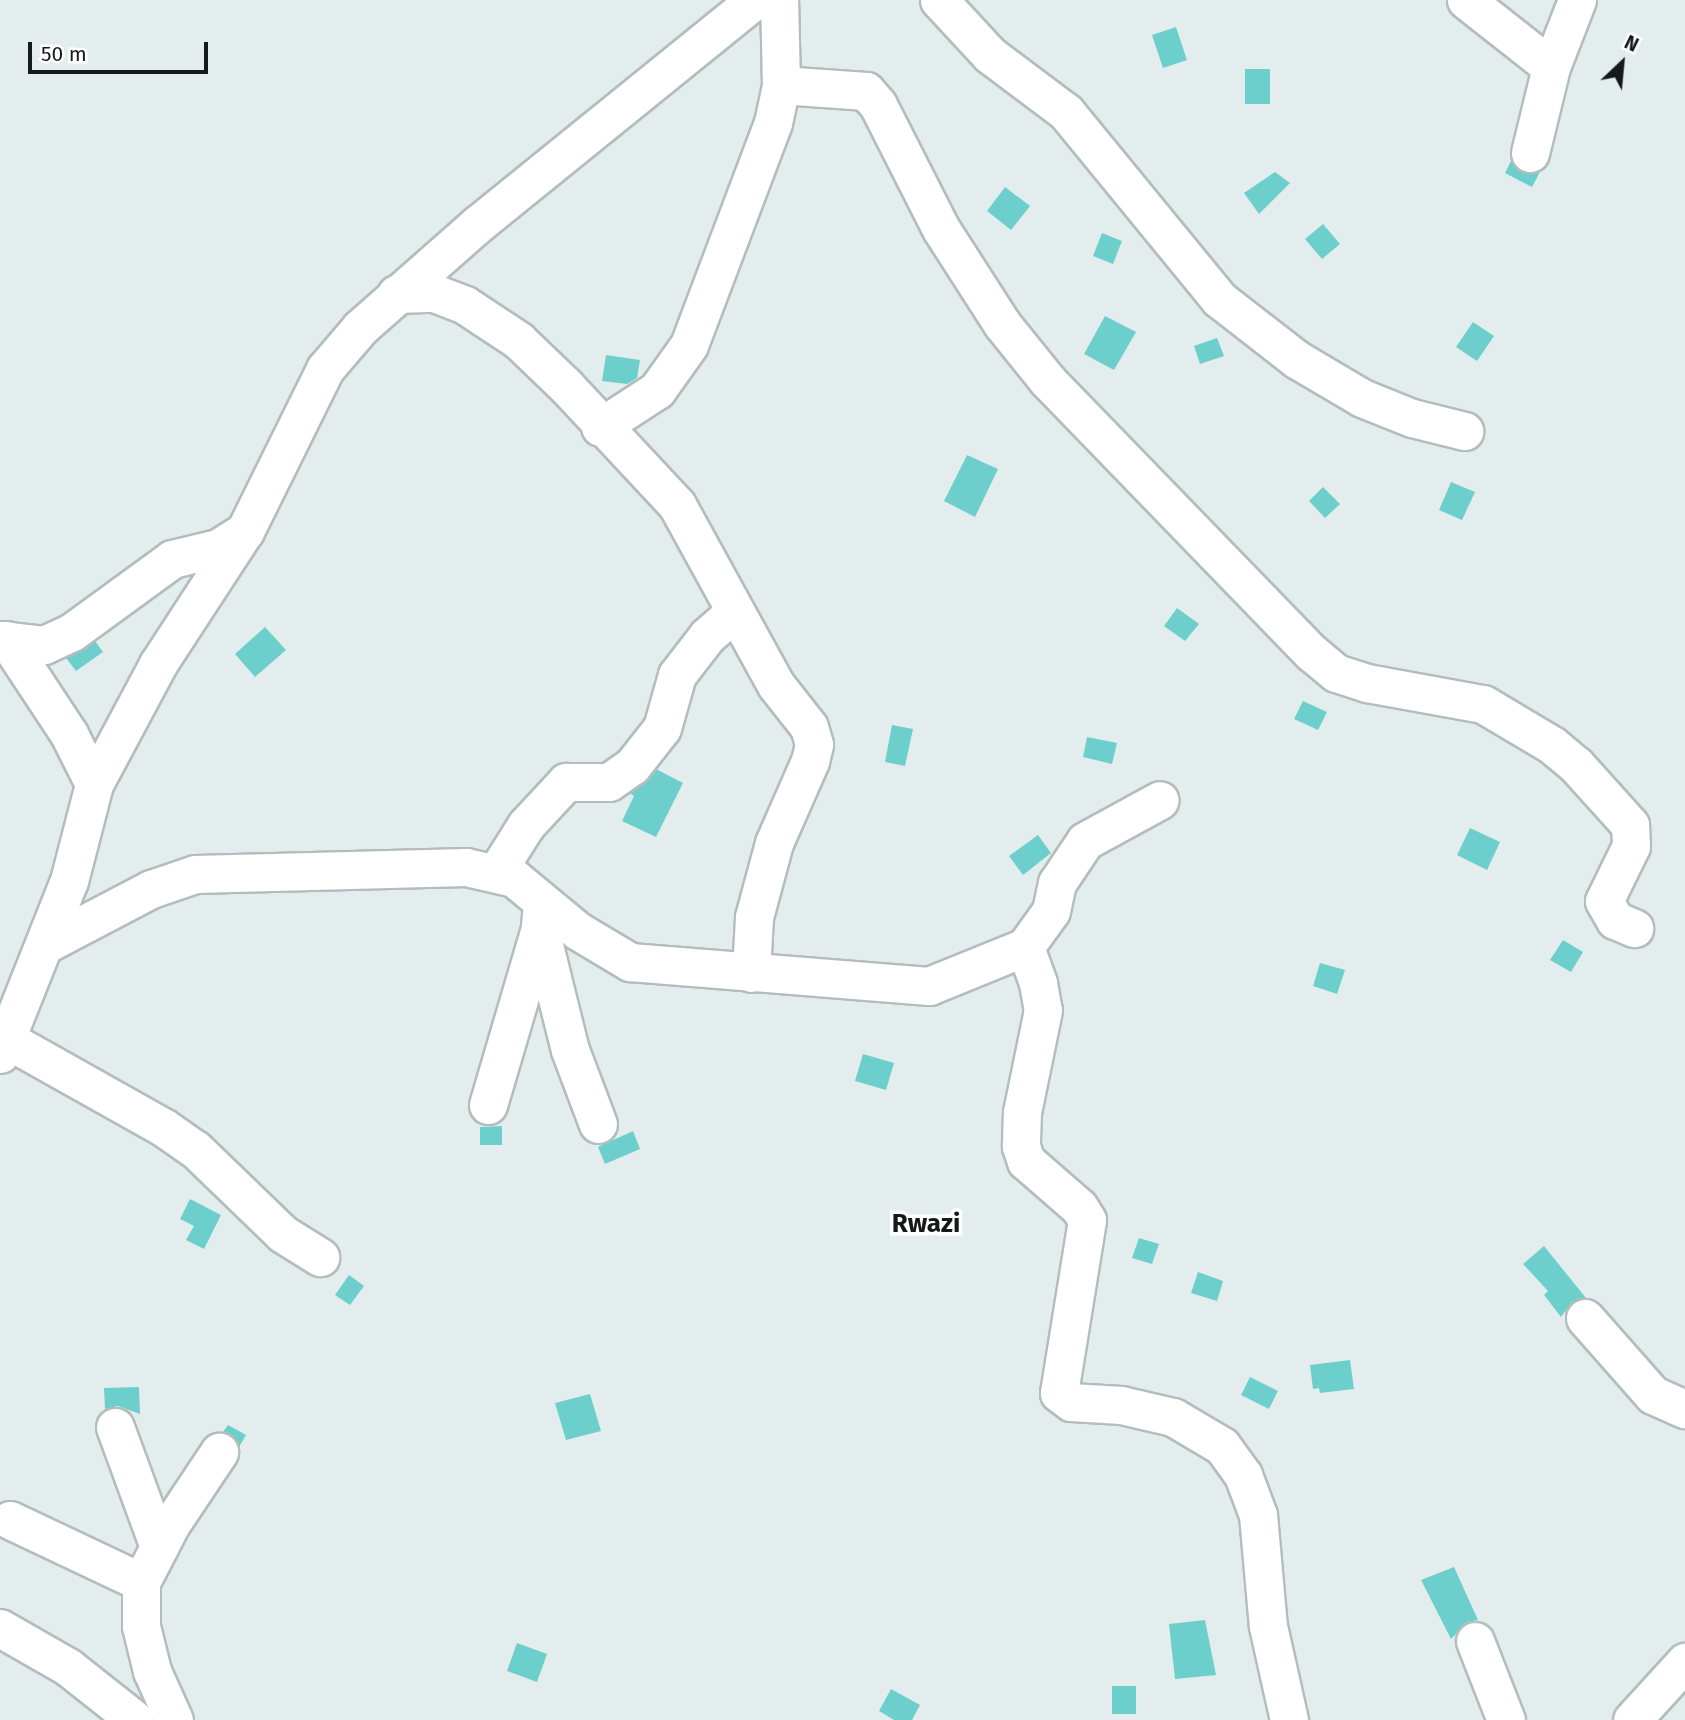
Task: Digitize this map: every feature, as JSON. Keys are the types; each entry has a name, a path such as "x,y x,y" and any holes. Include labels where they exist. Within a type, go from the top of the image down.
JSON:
{"street":[{"path":"320,1257 283,1234 195,1149 163,1126 3,1046 11,1002 44,945 81,846 94,784 158,664 245,531 325,369 396,294 755,0"},
{"path":"600,427 657,390 689,345 754,182 781,85 779,0"},
{"path":"939,0 990,55 1066,112 1219,299 1296,359 1362,398 1412,418 1464,431"},
{"path":"1466,0 1551,67"},
{"path":"1530,153 1551,67 1577,0"},
{"path":"781,85 866,91 878,105 941,229 1002,324 1048,381 1312,653 1336,673 1367,683 1483,704 1552,745 1576,765 1630,825 1631,846 1604,901 1615,920 1634,928"},
{"path":"396,294 434,293 496,323 533,352 600,427 677,505 776,685 809,727 814,744 764,877 754,917 751,973"},
{"path":"3,640 44,645 72,632 172,559 218,548 245,531"},
{"path":"497,871 526,825 566,782 609,782 649,748 662,728 677,675 707,636 735,612"},
{"path":"3,640 69,734 94,784"},
{"path":"541,916 630,962 929,986 1025,947 1051,911 1057,883 1085,841 1160,800"},
{"path":"44,945 151,889 195,874 439,867 497,871 514,878 541,916 570,1050 598,1124"},
{"path":"488,1105 541,916"},
{"path":"1025,947 1043,1010 1022,1112 1021,1146 1026,1161 1073,1200 1087,1220 1059,1393 1071,1402 1121,1405 1173,1418 1222,1446 1243,1475 1258,1515 1268,1626 1289,1720"},
{"path":"1585,1318 1653,1395 1685,1409"},
{"path":"115,1427 159,1546"},
{"path":"174,1720 152,1671 141,1626 141,1582 159,1546 219,1452"},
{"path":"10,1520 141,1582"},
{"path":"0,1628 68,1667 135,1720"},
{"path":"1475,1641 1506,1720"},
{"path":"1632,1720 1685,1662"}],"building":[{"path":"1176,27 1187,60 1163,68 1152,35"},
{"path":"1245,69 1270,69 1270,104 1245,104"},
{"path":"1511,161 1524,173 1541,170 1532,187 1505,173"},
{"path":"1275,172 1290,183 1259,214 1244,193"},
{"path":"1005,187 1030,206 1011,230 987,211"},
{"path":"1323,224 1340,244 1322,259 1305,239"},
{"path":"1102,233 1122,241 1113,264 1093,256"},
{"path":"1105,316 1136,332 1114,370 1084,354"},
{"path":"1473,322 1494,336 1477,361 1456,347"},
{"path":"1217,338 1224,356 1200,364 1194,346"},
{"path":"606,355 640,360 637,378 627,384 602,381"},
{"path":"967,455 998,469 975,517 944,501"},
{"path":"1451,482 1475,492 1462,520 1439,510"},
{"path":"1323,487 1340,504 1325,518 1309,501"},
{"path":"1177,608 1199,624 1185,641 1164,626"},
{"path":"265,627 286,650 255,677 235,654"},
{"path":"95,641 103,652 76,671 66,658"},
{"path":"1303,701 1327,712 1318,730 1294,719"},
{"path":"892,725 913,729 905,766 885,762"},
{"path":"1087,737 1117,743 1112,764 1083,757"},
{"path":"656,769 683,783 656,837 622,821 634,796 629,793"},
{"path":"1470,828 1500,842 1487,870 1457,855"},
{"path":"1038,835 1051,853 1023,875 1009,856"},
{"path":"1563,940 1583,952 1571,972 1550,960"},
{"path":"1320,963 1345,970 1337,994 1313,986"},
{"path":"863,1054 894,1063 886,1090 855,1081"},
{"path":"502,1126 502,1145 480,1145 480,1127"},
{"path":"633,1131 640,1149 605,1164 598,1147"},
{"path":"190,1199 221,1215 204,1249 186,1240 194,1226 180,1219"},
{"path":"1139,1238 1159,1244 1152,1264 1132,1258"},
{"path":"1544,1246 1586,1298 1572,1302 1561,1317 1544,1295 1548,1291 1523,1264"},
{"path":"1198,1272 1223,1281 1217,1301 1191,1293"},
{"path":"349,1275 364,1286 350,1305 335,1295"},
{"path":"1350,1360 1354,1389 1320,1393 1319,1388 1313,1389 1310,1365"},
{"path":"1250,1377 1278,1391 1269,1409 1241,1395"},
{"path":"139,1387 140,1414 118,1406 105,1409 104,1388"},
{"path":"590,1394 601,1431 566,1440 555,1403"},
{"path":"228,1425 246,1435 239,1447 223,1432"},
{"path":"1454,1567 1478,1620 1467,1622 1451,1639 1421,1580"},
{"path":"1205,1620 1216,1675 1175,1679 1169,1624"},
{"path":"517,1643 547,1654 537,1682 507,1671"},
{"path":"1112,1686 1136,1686 1136,1714 1112,1714"},
{"path":"891,1689 920,1705 912,1720 894,1720 879,1711"}],"district":[{"name":"Rwazi","path":"926,1224"}]}
